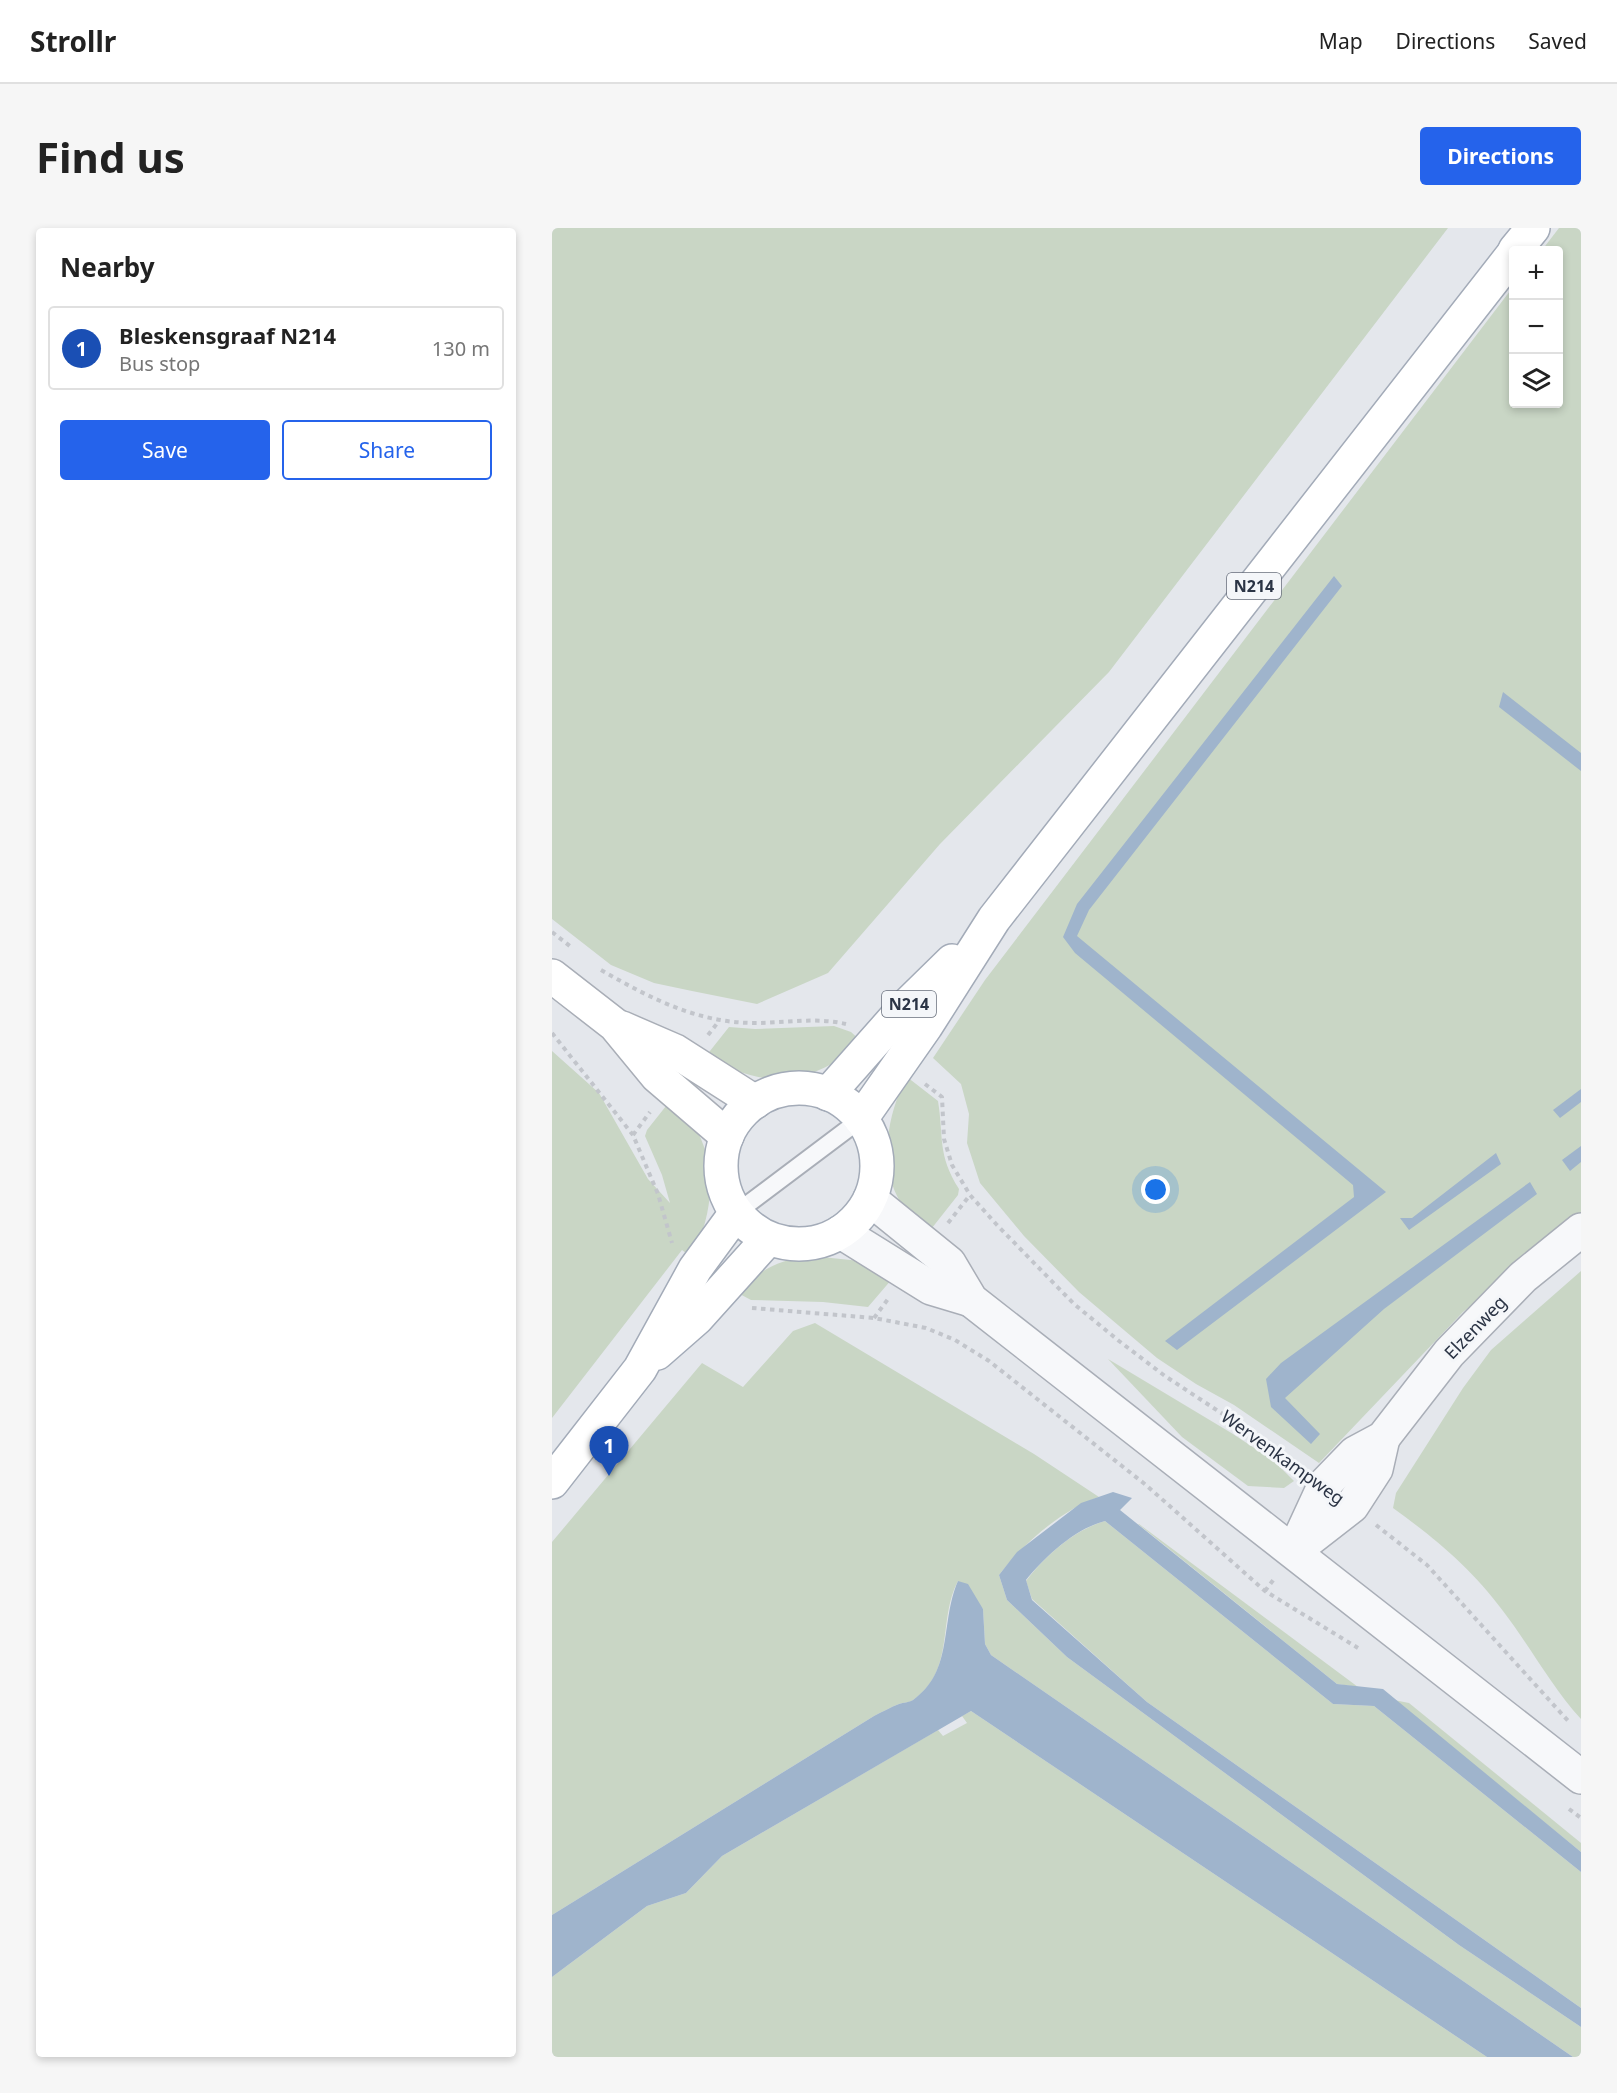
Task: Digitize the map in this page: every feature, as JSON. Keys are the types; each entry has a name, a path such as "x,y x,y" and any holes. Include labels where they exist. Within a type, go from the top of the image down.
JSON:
{"main road":[{"name":"N214","path":"1519,246 1533,228"},
{"name":"N214","path":"861,1119 900,1064 994,919 1509,258"},
{"name":"N214","path":"828,1094 905,1007 994,919"},
{"path":"552,976 615,1025 657,1076 727,1136"},
{"path":"615,1025 675,1051 754,1102"},
{"path":"798,1088 828,1094 847,1105 861,1119 872,1139 876,1159 876,1180 870,1199 853,1223 841,1232 813,1244 798,1245 768,1239 736,1214 724,1189 721,1176 722,1149 727,1136 743,1112 754,1102 783,1090 798,1088"},
{"path":"552,1482 640,1369 694,1269 736,1214"},
{"path":"640,1369 698,1318 768,1239"}],"street":[{"path":"870,1199 949,1263 971,1300"},
{"name":"Elzenweg","path":"1294,1551 1325,1484 1355,1453 1383,1438 1449,1353 1523,1276 1581,1230"},
{"path":"841,1232 931,1288 971,1300 1581,1777"},
{"name":"Elzenweg","path":"1294,1551 1352,1506 1377,1469 1383,1438"}],"lane":[{"path":"736,1214 861,1119"}],"path":[{"path":"552,932 578,953"},
{"path":"596,967 650,999 718,1021 755,1023 828,1020 851,1025 873,1043"},
{"path":"552,1033 633,1135 658,1194 676,1254 694,1269"},
{"name":"Wervenkampweg","path":"900,1064 942,1097 944,1139 952,1165 970,1195 1074,1304 1165,1376 1263,1439 1325,1484"},
{"path":"722,1290 743,1307 874,1318 926,1328 955,1340 988,1361 1146,1485 1265,1591"},
{"name":"Wervenkampweg","path":"1352,1506 1427,1565 1577,1731"}],"green space":[{"path":"552,228 1448,228 1109,672 940,844 828,973 757,1004 654,983 611,965 552,919"},
{"path":"1559,228 1581,228 1581,1217 1463,1312 1319,1463 1234,1405 1196,1384 1157,1358 1079,1292 1024,1236 980,1183 967,1143 969,1114 961,1084 933,1058 985,980 1509,292 1509,408 1563,408 1563,246 1545,246"},
{"path":"834,1026 851,1032 862,1042 824,1068 805,1075 787,1079 768,1078 728,1067 706,1056 729,1027 755,1029"},
{"path":"552,1051 599,1093 648,1179 670,1203 662,1175 645,1136 647,1130 670,1101 691,1121 701,1140 710,1173 710,1191 704,1225 691,1257 682,1250 552,1418"},
{"path":"907,1077 938,1101 944,1156 959,1189 958,1195 928,1233 905,1210 890,1175 888,1141 890,1124 894,1107"},
{"path":"812,1256 860,1261 892,1279 868,1307 823,1302 751,1300 736,1292 754,1277 779,1263"},
{"path":"1581,1271 1581,1719 1491,1595 1438,1543 1393,1508 1396,1493 1463,1388 1491,1350"},
{"path":"815,1323 1034,1454 1099,1497 1057,1519 1031,1540 1009,1563 999,1575 1007,1600 1067,1657 1459,1945 1581,2027 1581,2057 1573,2057 991,1655 985,1644 983,1609 958,1581 948,1612 941,1660 926,1688 913,1700 896,1705 874,1716 552,1915 552,1542 702,1363 743,1387 793,1331"},
{"path":"1108,1359 1233,1434 1274,1461 1294,1481 1284,1488 1248,1486 1182,1437"},
{"path":"1105,1521 1333,1704 1374,1706 1581,1872 1581,2008 1147,1702 1032,1599 1026,1581 1042,1562 1071,1537"},
{"path":"1139,1524 1358,1687 1337,1684"},
{"path":"1394,1700 1409,1703 1581,1843 1581,1852"},
{"path":"971,1711 1487,2057 552,2057 552,1977 647,1906 686,1893 722,1856 938,1730 943,1736 967,1723 962,1716"}],"water":[{"path":"1334,576 1342,586 1089,910 1077,936 1386,1192 1177,1350 1165,1341 1354,1197 1353,1185 1075,953 1063,937 1077,904"},
{"path":"1503,692 1581,753 1581,771 1499,707"},
{"path":"1581,1089 1581,1102 1560,1118 1553,1110"},
{"path":"1581,1146 1581,1162 1570,1171 1562,1160"},
{"path":"1496,1153 1501,1164 1409,1230 1400,1218 1412,1218"},
{"path":"1530,1182 1537,1194 1384,1309 1285,1398 1320,1434 1311,1444 1271,1407 1266,1379 1281,1363"},
{"path":"1113,1492 1132,1498 1120,1510 1337,1684 1383,1689 1581,1852 1581,1872 1374,1706 1333,1704 1105,1521 1071,1537 1034,1571 1026,1580 1032,1600 1147,1702 1581,2008 1581,2027 1459,1945 1067,1657 1007,1600 999,1575 1017,1552 1081,1503"},
{"path":"958,1581 968,1584 983,1609 985,1644 991,1655 1573,2057 1487,2057 971,1711 722,1856 686,1893 647,1906 552,1977 552,1915 874,1716 896,1705 913,1700 926,1688 941,1660 949,1613"}],"place":[{"name":"Bleskensgraaf N214","path":"609,1476"}]}
